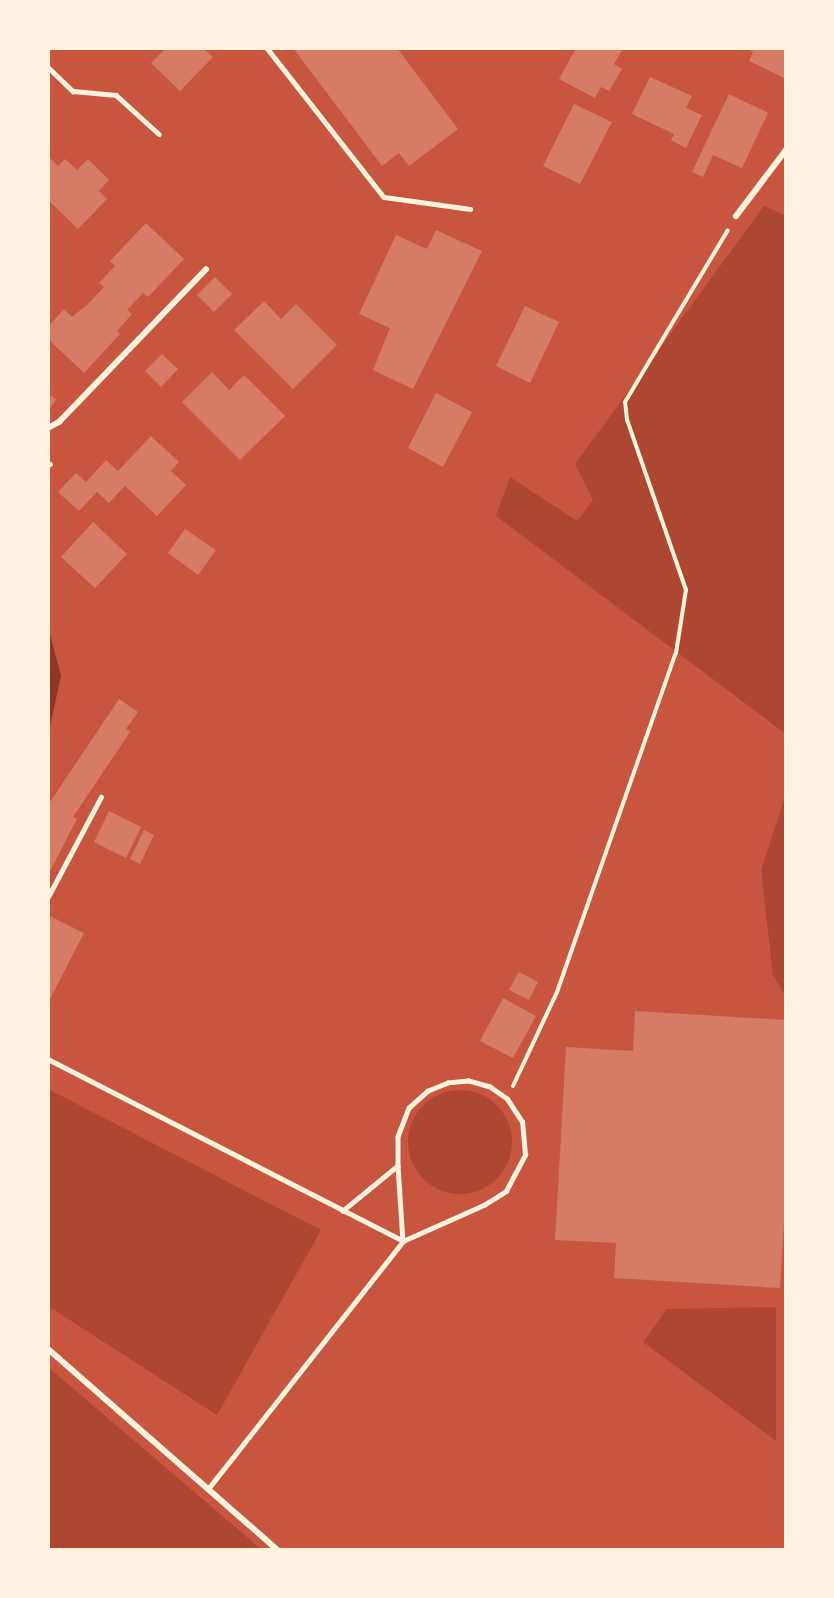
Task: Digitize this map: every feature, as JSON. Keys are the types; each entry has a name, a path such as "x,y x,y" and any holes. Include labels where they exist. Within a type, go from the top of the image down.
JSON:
{"street":[{"path":"736,216 786,150"},
{"path":"48,428 58,422 206,269"},
{"path":"48,1349 278,1550"}],"lane":[{"path":"267,48 384,197 470,209"},
{"path":"48,67 73,91 116,94 159,134"},
{"path":"48,897 101,797"},
{"path":"48,1059 403,1241"},
{"path":"208,1489 403,1241 484,1205 506,1191 525,1155 522,1122 507,1099 490,1087 469,1081 448,1083 428,1091 409,1108 398,1136 403,1241"},
{"path":"343,1211 398,1166"}],"path":[{"path":"507,1099 557,992 676,653 686,590 627,420 625,402 736,216"}],"shaded area":[{"path":"764,206 786,216 786,734 496,516 510,477 577,521 593,500 575,464"},
{"path":"48,627 61,676 48,735"},
{"path":"786,794 786,997 773,975 761,870"},
{"path":"48,1089 321,1230 217,1415 48,1306"},
{"path":"460,1090 480,1094 497,1105 508,1122 512,1142 508,1162 497,1179 480,1190 460,1194 440,1190 423,1179 412,1162 408,1142 412,1122 423,1105 440,1094"},
{"path":"776,1307 776,1441 643,1342 667,1309"},
{"path":"48,1367 262,1550 48,1550"}],"building":[{"path":"166,48 203,48 213,57 180,91 151,63"},
{"path":"293,48 397,48 458,129 409,166 399,153 382,166"},
{"path":"576,48 622,50 614,64 622,69 609,91 601,87 595,98 559,79"},
{"path":"745,48 786,48 786,79 749,61 753,52"},
{"path":"650,77 692,96 686,108 702,115 686,148 671,140 674,134 632,114"},
{"path":"729,94 768,113 742,168 713,155 703,177 692,172"},
{"path":"574,104 612,122 580,184 543,166"},
{"path":"48,156 58,166 65,159 77,170 88,159 109,180 99,191 107,199 78,229 48,200"},
{"path":"146,223 184,259 148,297 143,293 127,310 132,314 117,331 120,334 84,373 48,339 48,327 64,309 72,317 88,304 104,287 99,283 115,266 110,261"},
{"path":"436,230 482,251 413,389 373,370 390,328 359,314 396,235 427,249"},
{"path":"215,277 232,294 214,312 197,295"},
{"path":"264,301 281,319 296,304 337,345 293,389 234,330"},
{"path":"525,306 559,322 530,383 496,366"},
{"path":"162,354 178,369 161,387 145,371"},
{"path":"212,372 229,390 244,375 285,416 240,460 182,402"},
{"path":"436,393 472,412 443,467 408,448"},
{"path":"48,394 56,399 48,412"},
{"path":"151,436 179,462 171,471 186,485 157,516 125,486 109,503 97,492 79,511 58,492 76,473 86,482 106,460 118,471"},
{"path":"93,522 127,554 95,588 61,557"},
{"path":"185,529 216,550 198,575 168,553"},
{"path":"119,699 138,712 126,729 130,732 73,817 77,819 48,875 48,805"},
{"path":"109,811 141,827 126,858 94,842"},
{"path":"144,830 154,835 140,864 130,859"},
{"path":"48,915 84,933 50,999 48,998"},
{"path":"519,972 538,982 529,1000 509,990"},
{"path":"503,998 536,1016 513,1058 480,1041"},
{"path":"635,1011 786,1020 786,1189 780,1288 614,1278 616,1243 555,1240 566,1047 633,1051"}]}
